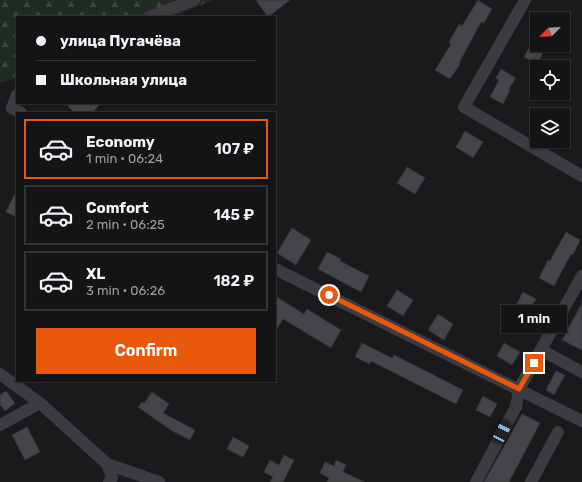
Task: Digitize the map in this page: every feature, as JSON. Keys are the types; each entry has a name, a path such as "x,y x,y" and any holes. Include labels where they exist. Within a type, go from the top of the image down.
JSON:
{"street":[{"path":"152,16 194,0"},
{"path":"525,0 464,106 582,176"},
{"path":"276,269 582,421"},
{"path":"476,482 516,407 519,389 582,276"},
{"path":"541,350 582,372"},
{"path":"0,374 40,403 107,464 159,482"},
{"path":"0,425 40,403"},
{"path":"531,482 558,432"},
{"path":"107,464 112,478 109,482"}],"green space":[{"path":"0,0 213,0 174,16 16,16 16,78 0,83"}],"building":[{"path":"256,0 290,0 269,16 267,16"},
{"path":"478,0 492,9 484,23 481,22 459,63 460,64 450,79 435,70 451,44 449,42 459,24 462,26"},
{"path":"530,46 530,52 543,52 539,60 530,60 524,57"},
{"path":"501,69 516,78 508,90 510,90 503,104 490,97 499,80 496,78"},
{"path":"66,104 100,104 93,112 74,112"},
{"path":"465,131 483,142 473,158 456,147"},
{"path":"407,167 425,178 415,194 397,183"},
{"path":"16,191 16,217 6,212"},
{"path":"292,228 311,240 296,265 277,253"},
{"path":"566,232 580,240 573,255 571,254 554,286 539,278 548,260 550,261"},
{"path":"327,252 341,259 340,261 369,276 361,292 318,269"},
{"path":"397,290 413,300 403,316 387,306"},
{"path":"523,292 536,299 531,307 538,311 528,329 509,319"},
{"path":"276,297 304,314 307,309 341,330 331,348 283,319 276,330"},
{"path":"582,303 582,350 562,340"},
{"path":"438,314 453,324 444,340 428,330"},
{"path":"362,343 392,358 394,355 463,390 456,404 371,361 370,364 355,357"},
{"path":"504,343 520,352 512,365 497,356"},
{"path":"556,371 565,375 554,395 546,390"},
{"path":"6,391 15,403 5,411 0,405 0,395"},
{"path":"152,392 169,404 163,413 195,430 190,440 172,431 138,407 142,402 144,403"},
{"path":"483,396 497,404 490,417 476,410"},
{"path":"522,414 540,423 509,482 484,482"},
{"path":"27,427 40,452 25,460 12,435"},
{"path":"233,437 249,446 243,457 227,449"},
{"path":"284,455 294,460 283,482 270,482 273,477 264,472 270,460 279,465"},
{"path":"336,460 346,465 343,472 365,482 327,482 329,478 320,473 325,462 334,466"}],"route":[{"path":"329,295 519,389 534,363"}]}
